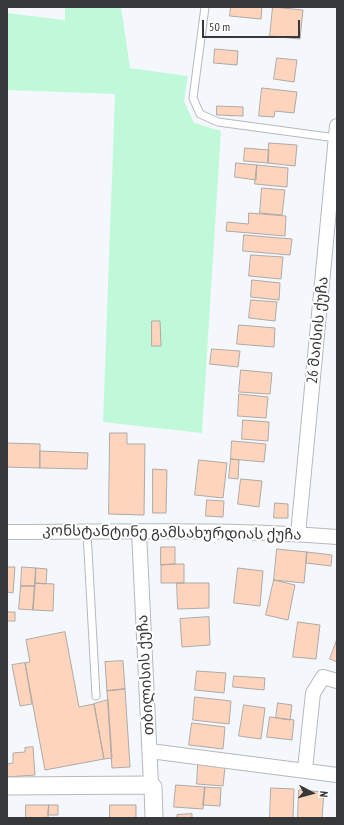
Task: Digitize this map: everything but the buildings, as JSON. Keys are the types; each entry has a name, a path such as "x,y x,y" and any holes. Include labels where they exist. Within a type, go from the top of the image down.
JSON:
{"street":[{"name":"26 მაისის ქუჩა","path":"298,534 337,132"},
{"name":"კონსტანტინე გამსახურდიას ქუჩა","path":"7,532 139,531 298,534 337,537"},
{"name":"თბილისის ქუჩა","path":"139,531 151,785 153,787 154,818"},
{"path":"305,770 313,693 323,677 337,681"},
{"path":"150,751 337,775"},
{"path":"7,786 151,785"}],"lane":[{"path":"205,7 193,98 200,114 218,122 337,132"},
{"path":"87,532 96,696"}],"green space":[{"path":"65,7 121,7 130,68 188,76 184,101 194,123 221,131 202,433 103,422 115,94 7,90 7,13 65,20"}]}
